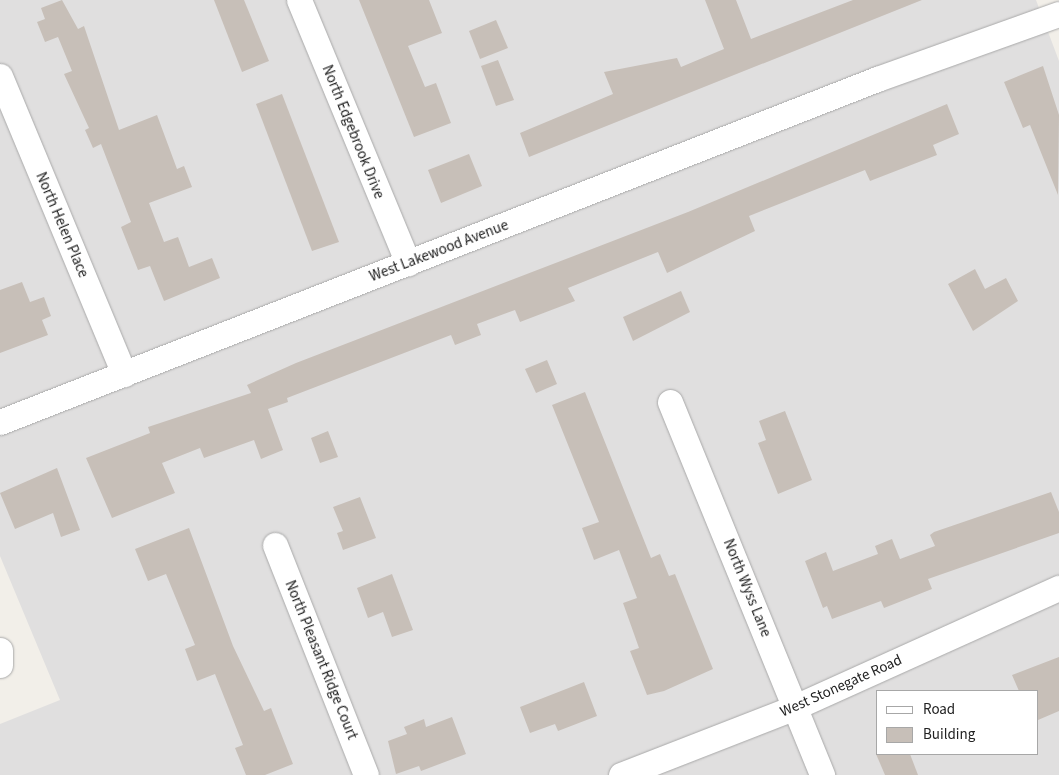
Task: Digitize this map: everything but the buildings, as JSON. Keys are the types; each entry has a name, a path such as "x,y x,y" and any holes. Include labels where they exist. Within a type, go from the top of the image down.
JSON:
{"street":[{"name":"North Edgebrook Drive","path":"299,0 408,264"},
{"name":"West Lakewood Avenue","path":"0,422 878,79 1059,14"},
{"name":"North Helen Place","path":"0,76 6,106 124,374"},
{"name":"North Wyss Lane","path":"670,402 822,775"},
{"name":"North Pleasant Ridge Court","path":"275,545 366,775"},
{"name":"West Stonegate Road","path":"620,775 795,707 1059,588"},
{"path":"0,650 0,665"}],"shaded area":[{"path":"0,0 1036,0 1059,61 1059,775 0,775 0,724 60,700 0,556"}]}
